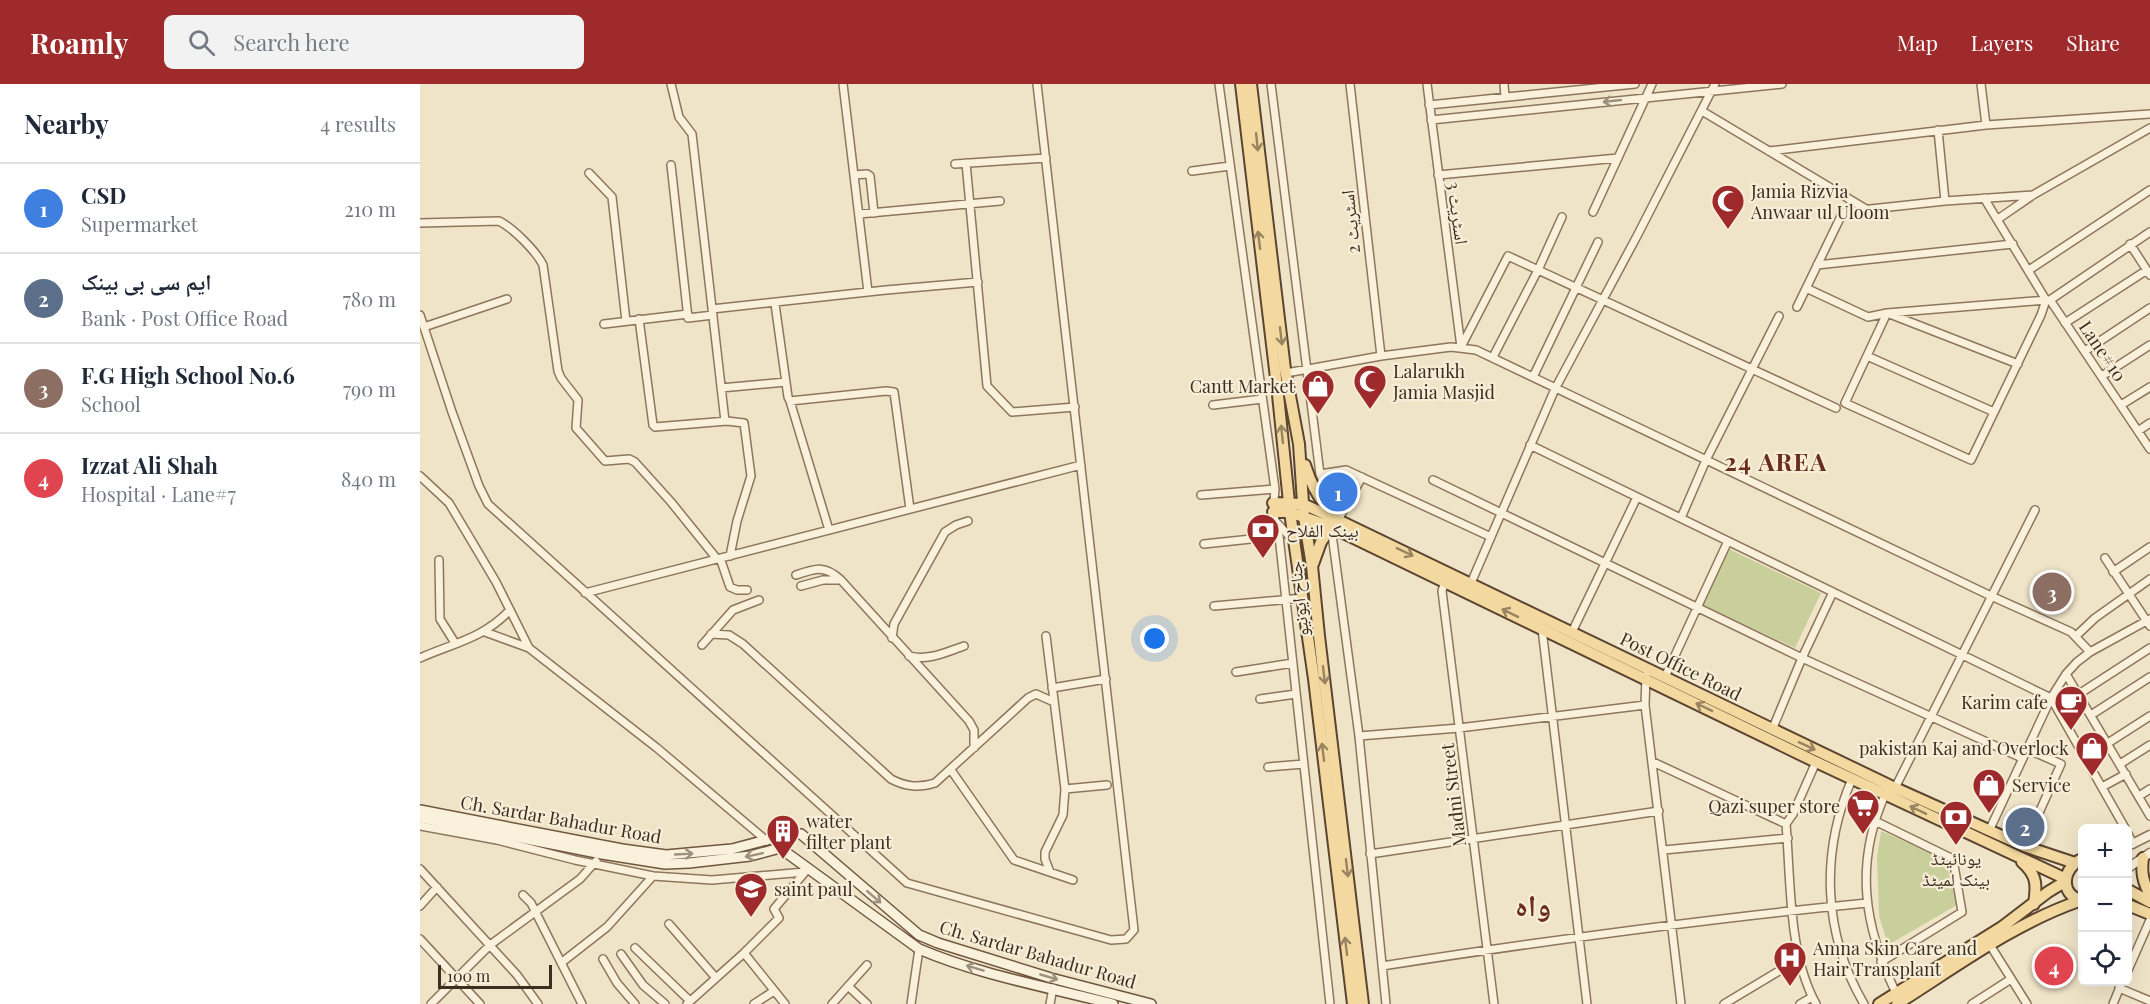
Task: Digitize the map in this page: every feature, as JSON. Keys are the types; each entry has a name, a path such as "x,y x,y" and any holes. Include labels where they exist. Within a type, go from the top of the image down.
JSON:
{"main road":[{"name":"جناح ایونیو","path":"1241,84 1289,507 1303,598 1355,1003"},
{"name":"جناح ایونیو","path":"1251,84 1286,373 1299,444 1304,517 1312,566 1355,1003"},
{"path":"1299,444 1311,483 1335,524 1321,542 1312,566"},
{"name":"Post Office Road","path":"1273,507 1303,504 1335,524 1447,577 1542,629 1647,673 1776,735 1989,831 2024,846 2078,861"},
{"name":"Post Office Road","path":"1289,507 1304,517 1335,524"},
{"name":"Post Office Road","path":"1447,577 1471,583 1572,632 1647,673 1665,677 1776,735 1816,762 2066,880"},
{"name":"Ch. Sardar Bahadur Road","path":"420,810 622,849 666,855 732,849 796,833 801,834 919,935 1051,978 1151,1004"},
{"name":"Ch. Sardar Bahadur Road","path":"420,818 665,864 750,856 780,848 806,871 919,949 995,974 1113,1004"},
{"path":"767,841 780,848"},
{"path":"2013,855 2031,871 2036,879 2034,904"},
{"path":"2147,855 2142,876 2150,895"},
{"path":"2078,862 2068,870 2066,880 2071,894 2078,899"},
{"path":"1879,1004 1900,1001 1990,945 2048,892 2066,880"},
{"path":"2132,893 2150,902"},
{"path":"1900,1001 2014,925 2078,902"},
{"path":"2132,907 2150,914"}],"street":[{"path":"671,84 679,117 692,134 725,421"},
{"path":"843,84 868,292"},
{"path":"420,315 452,412 479,486 488,504 907,884 1112,940 1126,939 1134,930 1037,84"},
{"path":"1219,84 1275,489 1273,507 1286,598 1330,1004"},
{"path":"1271,84 1320,474 1335,524 1386,1004"},
{"name":"اسٹریٹ 2","path":"1350,84 1381,356"},
{"name":"اسٹریٹ 3","path":"1426,84 1461,347"},
{"path":"1504,84 1505,97"},
{"path":"1429,105 1575,87 1635,84"},
{"path":"1593,212 1652,84"},
{"path":"1431,120 1645,98 1713,88 1782,84"},
{"path":"1982,84 1986,125"},
{"path":"1471,583 1555,389 1713,88"},
{"path":"1702,111 1866,209"},
{"path":"1769,151 1986,125 2150,114"},
{"path":"1998,219 2033,195 2150,128"},
{"path":"1938,130 1945,201"},
{"path":"955,164 1046,158"},
{"path":"1438,175 1618,158"},
{"path":"966,163 972,205 987,386 1012,412 1075,407"},
{"path":"671,165 690,318 713,312 868,292 978,282"},
{"path":"1192,171 1230,166"},
{"path":"589,173 612,197 626,321"},
{"path":"854,175 867,174 870,176 874,213"},
{"path":"2029,270 2150,190"},
{"path":"1843,212 1945,201 2033,195"},
{"name":"Lane#10","path":"1984,198 2048,300 2150,449"},
{"path":"1797,307 1849,200"},
{"path":"859,214 1000,201"},
{"path":"1493,357 1538,270 1562,217"},
{"path":"420,223 499,221 507,225 539,257 543,265 558,371 578,400 576,428 605,461 629,459 635,462 718,559 730,587 736,590 747,590"},
{"path":"1806,288 1868,316 2048,300 2150,232"},
{"path":"1533,377 1598,242"},
{"path":"1817,265 2013,244"},
{"path":"2065,323 2148,272 2130,244"},
{"path":"1461,347 1508,256 1836,408"},
{"path":"424,327 507,299"},
{"path":"1887,313 1845,403 1971,460 2048,300"},
{"path":"775,304 788,397 829,530"},
{"path":"2085,351 2150,308"},
{"path":"1887,313 2018,364"},
{"path":"604,324 688,314"},
{"path":"1681,518 1706,460 1779,316"},
{"path":"639,319 655,427 725,421 744,423 751,476 736,521 730,556"},
{"path":"2102,376 2150,345"},
{"path":"1286,373 1381,356 1461,347 1476,350 2071,632 2090,652"},
{"path":"1867,356 1994,412"},
{"path":"721,388 786,382"},
{"path":"2121,405 2150,387"},
{"path":"790,401 894,392 910,509"},
{"path":"1213,405 1262,399"},
{"path":"2138,431 2150,423"},
{"path":"1530,445 2051,698 2123,824"},
{"path":"585,593 1081,465"},
{"path":"1320,474 1346,470 1491,537"},
{"path":"1272,476 1287,474"},
{"path":"420,476 449,503 496,582 529,648"},
{"path":"1335,524 1362,477"},
{"path":"1433,480 1802,658 2022,758"},
{"path":"1201,495 1275,489"},
{"path":"1572,632 1637,497"},
{"path":"1895,788 2034,510"},
{"path":"892,638 894,624 945,532 968,521"},
{"path":"1277,523 1295,542"},
{"path":"1204,544 1279,537"},
{"path":"1665,677 1728,541"},
{"path":"2113,572 2150,547"},
{"path":"1989,831 2051,698 2067,674 2090,652 2149,622 2127,594 2105,558"},
{"path":"439,560 440,619 455,643"},
{"path":"796,575 808,570 824,568 841,580 969,721 974,730 974,748"},
{"name":"Madni Street","path":"1447,577 1442,591 1494,1004"},
{"path":"801,586 832,578 841,580"},
{"path":"2076,636 2095,618 2150,579"},
{"path":"1776,735 1802,658 1833,592"},
{"path":"1214,606 1303,598"},
{"path":"702,645 733,610 759,600"},
{"path":"420,658 485,632 498,623 510,610"},
{"path":"1542,629 1587,1004"},
{"path":"485,632 529,648 657,748 767,841"},
{"path":"711,634 729,635 743,644 891,779 912,787 935,783 1036,693 1054,702"},
{"path":"1047,636 1065,789 1063,815 1045,852 1050,872"},
{"path":"908,656 929,658 964,646"},
{"path":"2079,694 2150,648"},
{"path":"1236,672 1293,663"},
{"path":"1647,673 1646,705 1681,1004"},
{"path":"2067,674 2150,816"},
{"path":"2091,715 2150,677"},
{"path":"1052,688 1106,679"},
{"path":"1260,699 1296,694"},
{"path":"1359,736 1460,728 1646,705"},
{"path":"2108,743 2150,716"},
{"path":"2120,764 2150,745"},
{"path":"2024,846 2061,764 2027,749"},
{"path":"1653,762 1786,824"},
{"path":"1816,762 1793,814 1786,824 1799,959 1816,1004"},
{"path":"1268,767 1304,764"},
{"path":"951,770 1014,860 1073,880"},
{"path":"2102,787 2126,774"},
{"path":"1852,779 1842,802 1832,842 1831,907 1839,950 1864,1004"},
{"path":"1065,789 1107,785"},
{"path":"2139,796 2150,789"},
{"path":"1885,795 1875,821 1867,853 1867,903 1881,962 1900,1001"},
{"path":"1370,854 1659,811"},
{"path":"1875,821 1953,858 1962,912 1881,962"},
{"path":"420,826 497,840 575,860 653,876 712,880 806,871"},
{"path":"2132,844 2150,835"},
{"path":"1664,850 1788,838"},
{"path":"431,1004 490,945 580,879 602,854"},
{"path":"2132,865 2147,855"},
{"path":"420,869 517,975 538,1004"},
{"path":"635,948 688,1003 779,918 774,909 806,871"},
{"path":"561,963 607,927 653,876"},
{"path":"420,906 437,887"},
{"path":"523,895 531,903 582,1004"},
{"path":"1382,966 1580,937 1867,903"},
{"path":"2132,959 2150,920"},
{"path":"669,924 716,978"},
{"path":"420,939 480,1004"},
{"path":"1990,945 2027,1004"},
{"path":"911,1004 919,949"},
{"path":"744,953 785,1004"},
{"path":"621,954 643,985 665,1004"},
{"path":"603,959 617,983 634,1004"},
{"path":"1724,1004 1799,959"},
{"path":"832,1004 867,965"},
{"path":"1972,1004 2011,979"},
{"path":"848,986 867,1004"},
{"path":"2113,1004 2121,986"},
{"path":"2123,986 2150,1001"},
{"path":"1050,1004 1053,988"},
{"path":"753,1004 774,991"},
{"path":"914,994 918,1004"},
{"path":"1800,1004 1812,997"}],"green space":[{"path":"1729,549 1821,593 1795,648 1703,605"},
{"path":"1881,831 1945,859 1957,905 1888,945 1879,916 1877,858"}],"place":[{"name":"Jamia Rizvia Anwaar ul Uloom","path":"1728,230"},
{"name":"Lalarukh Jamia Masjid","path":"1370,410"},
{"name":"Cantt Market","path":"1318,415"},
{"name":"CSD","path":"1338,492"},
{"name":"بینک الفلاح","path":"1263,559"},
{"name":"F.G High School No.6","path":"2052,592"},
{"name":"Karim cafe","path":"2071,731"},
{"name":"pakistan Kaj and Overlock","path":"2092,777"},
{"name":"Service","path":"1989,814"},
{"name":"ایم سی بی بینک","path":"2025,827"},
{"name":"Qazi super store","path":"1863,835"},
{"name":"یونائیٹڈ بینک لمیٹڈ","path":"1956,846"},
{"name":"water filter plant","path":"783,860"},
{"name":"saint paul","path":"751,918"},
{"name":"Izzat Ali Shah","path":"2054,966"},
{"name":"Amna Skin Care and Hair Transplant","path":"1790,987"}],"district":[{"name":"24 AREA","path":"1776,461"},
{"name":"واہ","path":"1533,904"}]}
